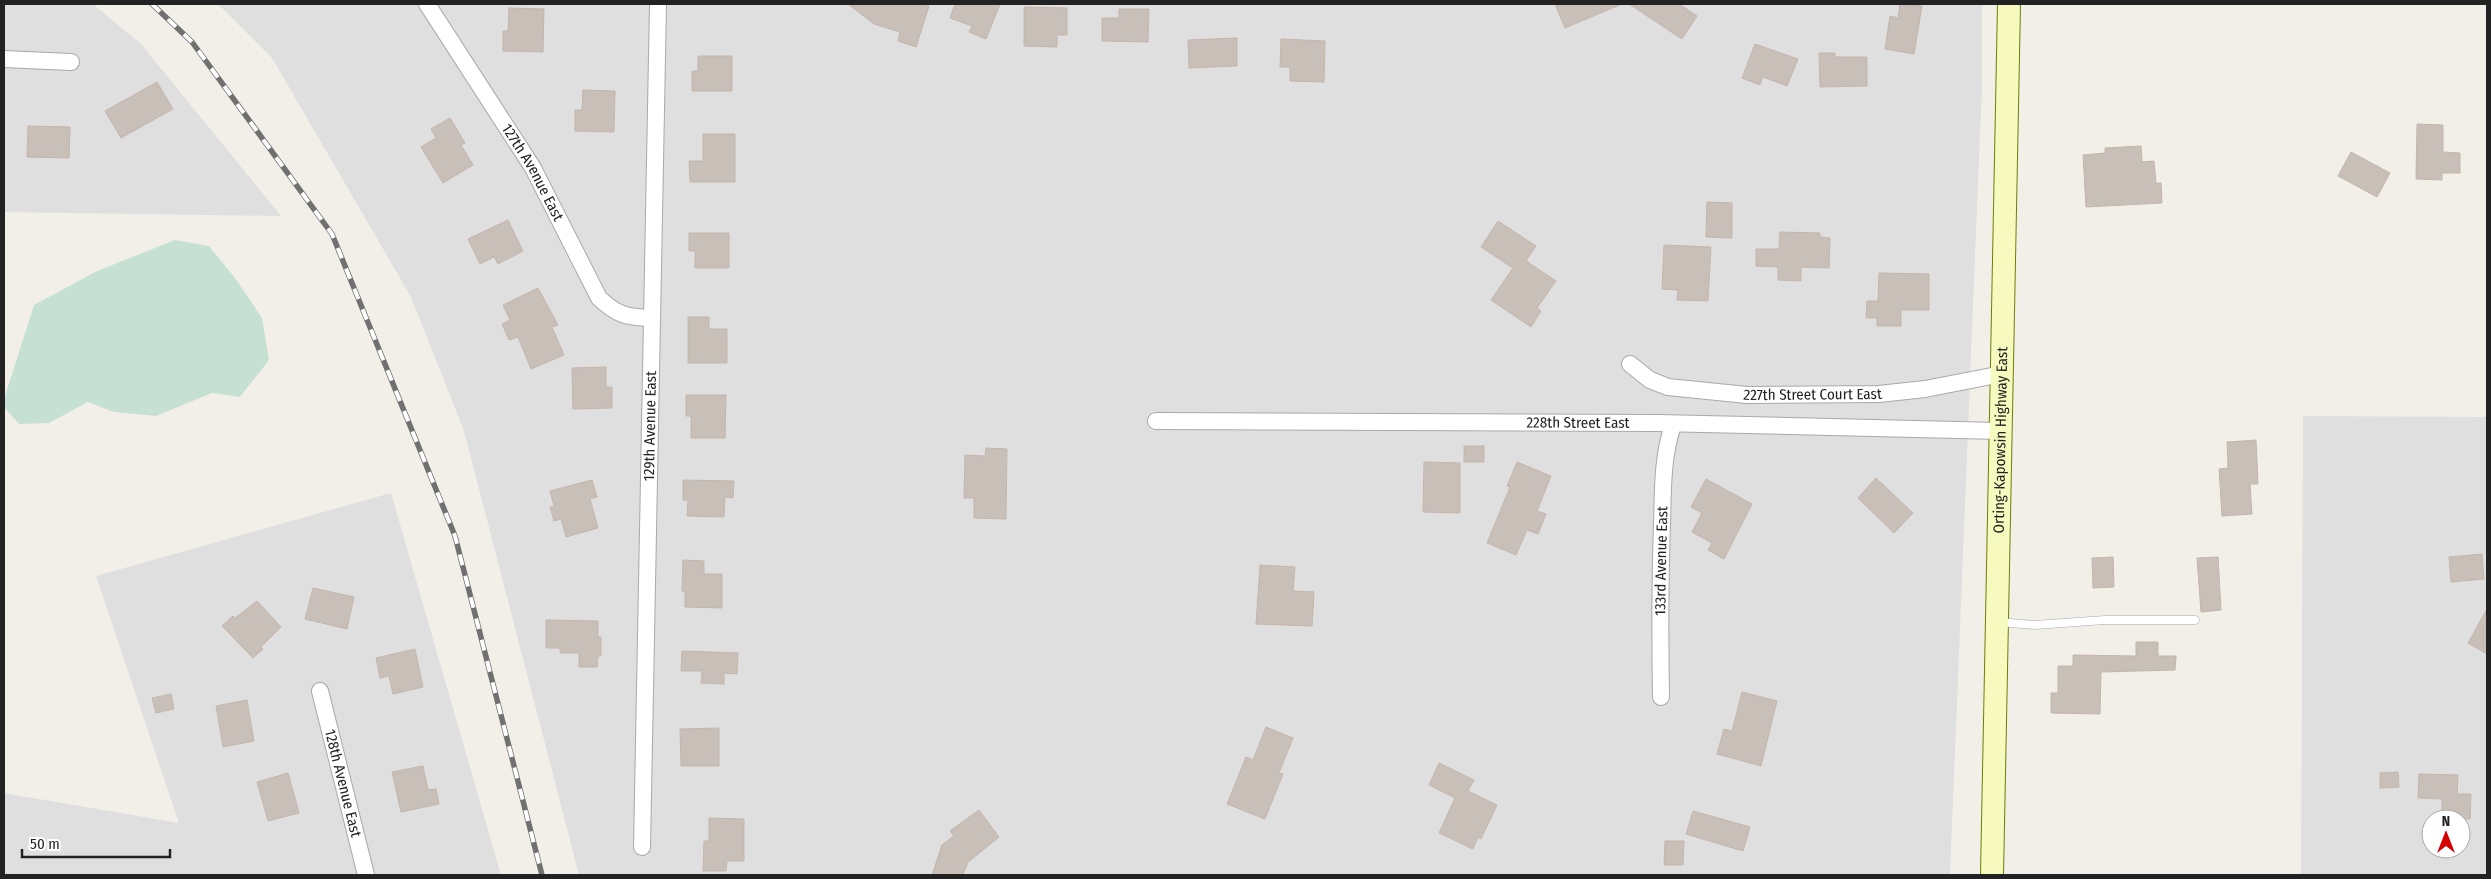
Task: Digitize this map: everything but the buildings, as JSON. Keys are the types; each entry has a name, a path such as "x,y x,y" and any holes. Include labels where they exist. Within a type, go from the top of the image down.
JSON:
{"main road":[{"name":"Orting-Kapowsin Highway East","path":"1992,875 2009,4"}],"street":[{"name":"127th Avenue East","path":"427,4 533,168 599,298 610,308 626,317 650,318"},
{"name":"129th Avenue East","path":"642,847 648,577 650,318 658,4"},
{"path":"4,59 71,62"},
{"name":"227th Street Court East","path":"1630,364 1650,380 1668,387 1747,395 1879,394 1925,389 2002,374"},
{"name":"228th Street East","path":"1156,421 1673,425 2000,431"},
{"name":"133rd Avenue East","path":"1661,697 1660,587 1664,480 1666,444 1673,425"},
{"name":"128th Avenue East","path":"320,691 366,875"}],"lane":[{"path":"1997,622 2035,625 2106,620 2195,620"}],"shaded area":[{"path":"4,4 93,4 141,44 281,216 4,212"},
{"path":"218,4 1982,4 1982,84 1950,875 579,875 464,431 411,297 272,58"},
{"path":"2303,416 2487,417 2487,875 2301,875"},
{"path":"391,493 501,875 4,875 4,793 179,823 96,576"}],"green space":[{"path":"175,240 209,246 235,278 262,318 269,360 240,397 212,393 156,416 114,412 88,402 49,423 19,424 4,407 4,399 34,305 97,271"}],"railway":[{"path":"152,4 192,42 332,234 455,536 542,875"}]}
